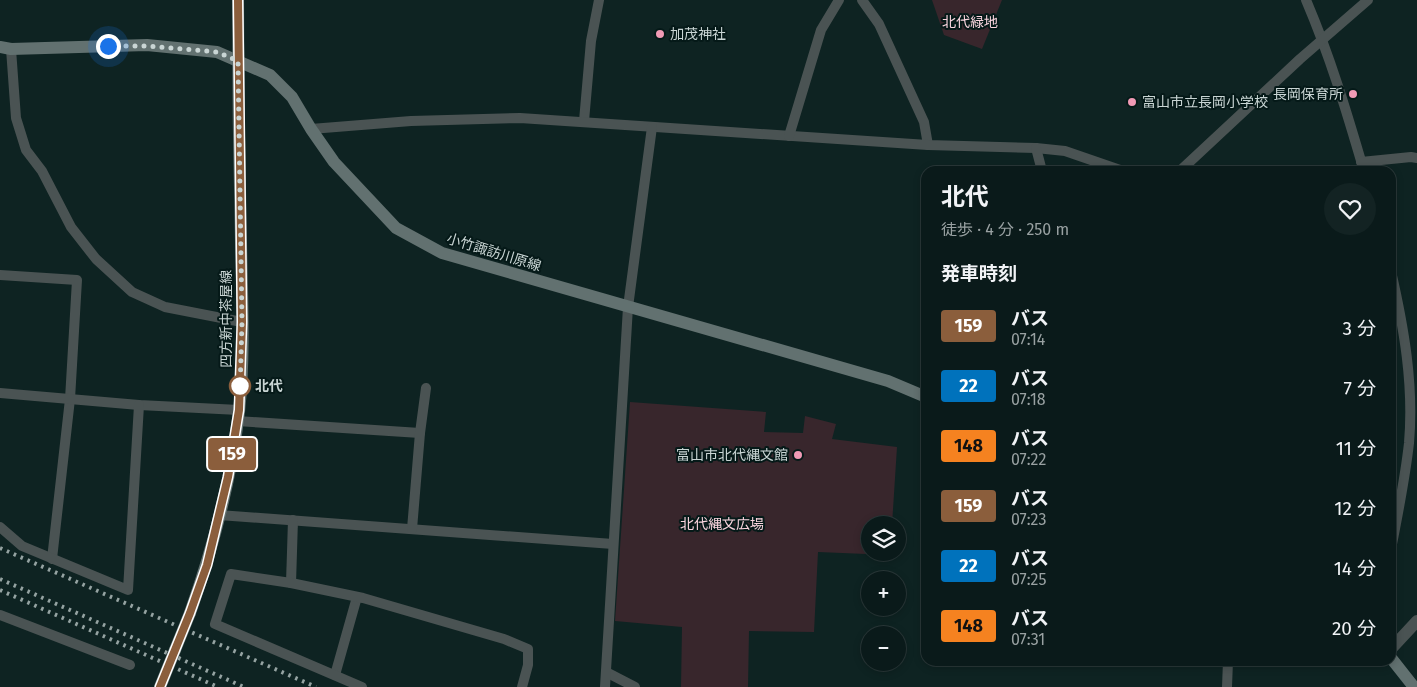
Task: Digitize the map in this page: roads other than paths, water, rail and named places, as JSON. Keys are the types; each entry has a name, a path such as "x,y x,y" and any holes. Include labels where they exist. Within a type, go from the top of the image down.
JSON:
{"main road":[{"name":"四方新中茶屋線","path":"160,687 207,565 219,515 238,415 242,322 238,0"},
{"name":"小竹諏訪川原線","path":"5,48 147,46 217,52 270,75 292,97 311,130 334,162 396,228 442,253 888,381 921,395"},
{"path":"1396,664 1414,687"}],"street":[{"path":"584,121 591,42 599,0"},
{"path":"789,136 821,30 839,0"},
{"path":"862,0 879,24 924,122 928,144"},
{"path":"1306,0 1323,39 1335,74 1362,166"},
{"path":"1185,166 1246,108 1368,0"},
{"path":"5,48 16,118 26,150 42,171 71,227 96,259 132,292 165,307 242,322"},
{"path":"311,130 410,121 520,118 789,136 1036,148 1065,151 1109,166"},
{"path":"605,687 628,306 652,127"},
{"path":"1036,148 1041,166"},
{"path":"1367,166 1411,157 1417,158"},
{"path":"0,275 77,280 70,399 52,559"},
{"path":"1396,294 1407,357 1409,442 1396,524"},
{"path":"412,529 420,433 426,388"},
{"path":"0,394 139,405 420,433"},
{"path":"0,527 22,546 128,590 139,405"},
{"path":"219,515 613,544"},
{"path":"291,583 293,520"},
{"path":"362,687 215,624 231,574 291,583 357,597 504,639 528,648 528,665 522,687"},
{"path":"335,675 357,597"},
{"path":"0,615 130,665"},
{"path":"1396,644 1417,621"},
{"path":"1227,687 1228,666"},
{"path":"606,672 635,687"}],"railway":[{"path":"0,548 316,687"},
{"path":"0,579 244,687"},
{"path":"0,590 218,687"}],"place":[{"name":"加茂神社","path":"660,34"},
{"name":"長岡保育所","path":"1353,94"},
{"name":"富山市立長岡小学校","path":"1132,102"},
{"name":"北代","path":"240,386"},
{"name":"富山市北代縄文館","path":"798,455"}],"park label":[{"name":"北代緑地","path":"970,22"},
{"name":"北代縄文広場","path":"722,524"}]}
